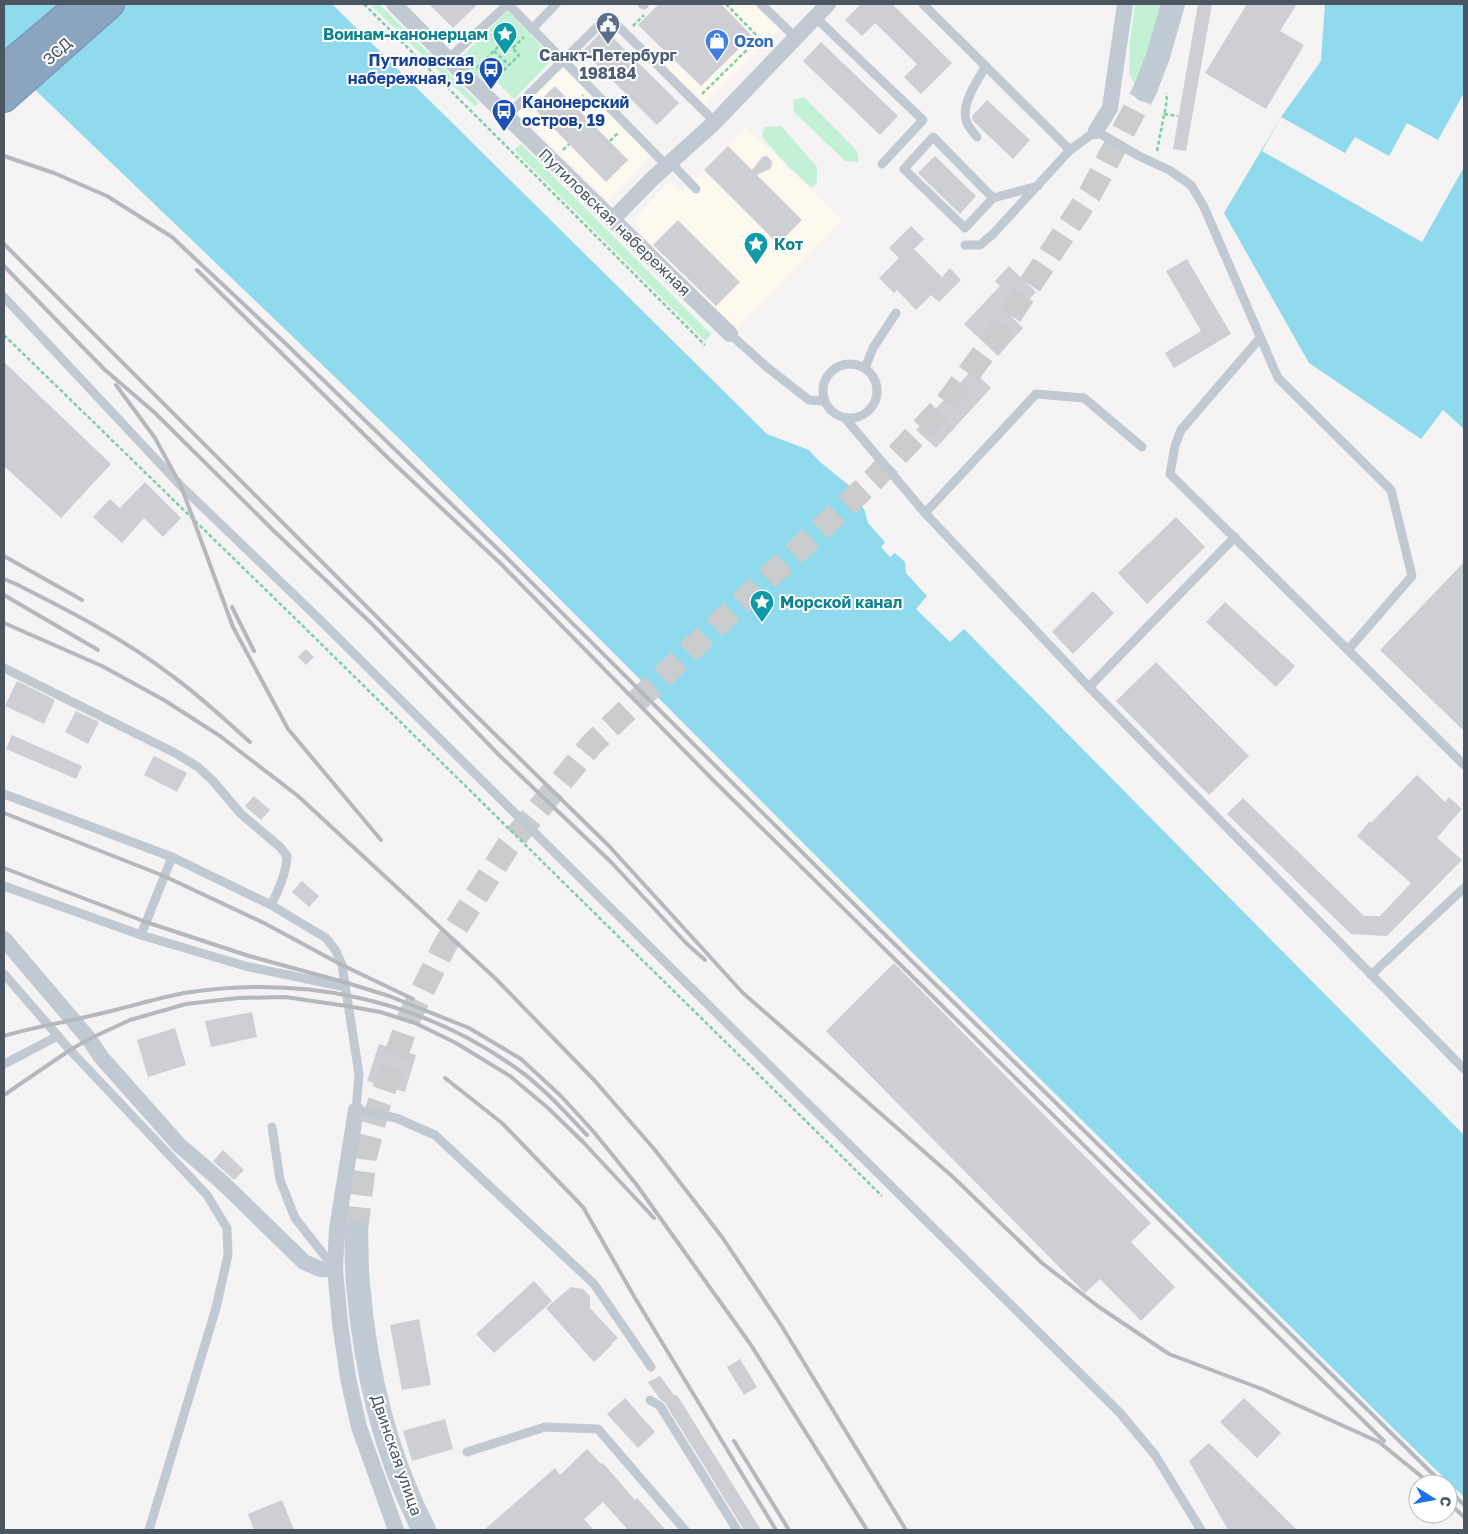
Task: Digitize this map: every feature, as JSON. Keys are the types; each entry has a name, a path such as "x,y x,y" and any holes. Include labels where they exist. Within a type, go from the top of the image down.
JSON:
{"highway":[{"name":"ЗСД","path":"4,68 81,4"},
{"name":"ЗСД","path":"4,98 110,4"}],"street":[{"name":"Путиловская набережная","path":"394,4 730,334"},
{"path":"613,220 652,179 715,122 828,4"},
{"path":"1096,132 1110,108 1125,4"},
{"path":"1155,92 1158,56 1173,4"},
{"path":"4,939 89,1039 101,1057 179,1145 222,1182 304,1262 320,1269 335,1269"},
{"path":"356,1110 337,1229 335,1269 340,1323 348,1378 359,1427 396,1530"},
{"name":"Двинская улица","path":"356,1231 358,1291 362,1329 372,1380 391,1449 424,1530"}],"lane":[{"path":"448,59 508,4 696,189"},
{"path":"532,29 556,4"},
{"path":"761,4 796,38"},
{"path":"923,4 1070,150"},
{"path":"508,116 608,16 715,122"},
{"path":"816,18 923,120 882,164"},
{"path":"977,137 966,123 964,114 970,96 986,66"},
{"path":"965,245 980,245 986,240 1070,150 1096,132 1139,156 1155,162 1191,185 1204,207 1278,378 1391,490 1412,576 1348,650"},
{"path":"993,198 933,137 904,169 965,228 993,198 1038,186"},
{"path":"4,297 180,486 319,619 1120,1413 1154,1455 1200,1530"},
{"path":"865,368 873,348 896,313"},
{"path":"730,334 768,368 809,400 825,401"},
{"path":"1260,338 1181,430 1175,446 1170,474 1464,765"},
{"path":"845,364 855,364 865,368 873,375 877,385 878,396 874,406 866,414 856,418 845,418 835,414 825,401 823,386 827,376 835,368 845,364"},
{"path":"925,513 1036,394 1084,398 1142,447"},
{"path":"845,418 925,513 1089,687 1464,1069"},
{"path":"1089,687 1235,537"},
{"path":"4,668 175,753 198,767 213,781 240,814 287,856 287,868 280,888 271,905"},
{"path":"4,794 172,857 271,905 326,938 336,950 342,965 359,1074 356,1110 396,1118 435,1134 594,1284 651,1366"},
{"path":"141,935 172,857"},
{"path":"4,886 141,935 245,966 345,987"},
{"path":"1371,974 1464,888"},
{"path":"4,974 58,1036 207,1195 227,1228 228,1255 216,1308 149,1530"},
{"path":"4,1064 58,1036"},
{"path":"272,1127 280,1180 294,1218 335,1269"},
{"path":"650,1400 660,1406 737,1530"},
{"path":"467,1452 545,1427 598,1429 685,1530"}],"path":[{"path":"364,4 705,345"},
{"path":"726,4 767,46"},
{"path":"625,33 645,6"},
{"path":"513,48 532,29"},
{"path":"694,102 759,38"},
{"path":"476,69 504,40 513,48 519,55 491,84"},
{"path":"494,51 509,66"},
{"path":"573,105 588,90"},
{"path":"1155,92 1167,100 1155,162"},
{"path":"1164,114 1178,116"},
{"path":"610,141 624,126"},
{"path":"4,335 308,630 883,1196"}],"shaded area":[{"path":"716,4 753,4 779,29 704,104 660,61"},
{"path":"562,67 651,156 608,201 518,112"},
{"path":"746,127 842,220 739,325 728,322 652,246 635,224 639,214 668,183 683,191"}],"green space":[{"path":"370,4 379,4 479,103 475,107"},
{"path":"1135,4 1164,4 1137,88 1129,74 1130,41"},
{"path":"508,11 553,59 514,99 495,80 488,87 459,59"},
{"path":"804,97 857,151 859,162 845,161 794,112 793,100"},
{"path":"781,126 817,167 817,182 812,188 789,167 762,137 764,127"},
{"path":"521,144 711,334 705,341 514,150"}],"water":[{"name":"Морской канал","path":"4,4 332,4 767,434 809,450 820,462 851,487 865,511 868,523 885,542 881,547 890,557 895,553 905,562 906,573 927,596 916,609 950,642 964,629 1464,1135 1464,1497 1458,1491 1458,1474 1440,1474 1401,1436 922,962 409,448 29,84 4,109"},
{"path":"1325,4 1464,4 1464,429 1443,410 1421,439 1309,363 1224,213 1281,117 1321,61"}],"pier":[{"path":"1464,93 1464,167 1422,242 1262,151 1281,117 1345,153 1355,137 1389,156 1407,123 1438,140"}],"building":[{"path":"429,4 478,4 453,28"},
{"path":"659,4 721,4 752,36 701,86 638,25"},
{"path":"861,4 892,4 952,63 921,94 904,77 917,64 875,23 862,36 845,20"},
{"path":"1198,4 1212,4 1186,151 1173,149"},
{"path":"1247,4 1297,4 1280,31 1304,45 1266,109 1205,73"},
{"path":"604,29 679,103 657,125 583,51"},
{"path":"821,42 898,116 880,135 803,61"},
{"path":"555,86 628,160 606,182 533,107"},
{"path":"987,100 1030,140 1013,159 973,121 972,116"},
{"path":"728,146 752,170 762,157 767,156 772,161 770,169 757,175 802,220 778,244 704,170"},
{"path":"935,156 976,196 960,214 918,173"},
{"path":"678,220 740,282 716,306 653,245"},
{"path":"911,226 924,239 914,249 942,277 950,268 961,280 939,302 931,295 916,310 897,290 894,293 879,278 899,258 889,248"},
{"path":"1187,259 1231,334 1174,368 1165,353 1201,331 1166,271"},
{"path":"1009,266 1036,292 1012,317 1023,328 998,356 964,324 1000,286 995,281"},
{"path":"4,362 111,464 61,518 4,466"},
{"path":"972,370 991,388 936,448 916,430"},
{"path":"145,482 181,518 163,537 144,518 122,543 93,517 110,499 120,508"},
{"path":"1176,517 1205,547 1147,604 1118,573"},
{"path":"1464,562 1464,731 1380,650"},
{"path":"1093,591 1114,613 1073,654 1052,632"},
{"path":"1225,602 1295,666 1276,687 1206,622"},
{"path":"306,649 314,657 306,665 298,657"},
{"path":"1156,662 1249,756 1209,795 1116,701"},
{"path":"17,681 55,700 44,724 5,706"},
{"path":"76,711 99,722 88,744 65,732"},
{"path":"12,735 82,766 76,779 6,749"},
{"path":"154,756 187,773 177,792 144,775"},
{"path":"1417,775 1445,802 1449,797 1462,809 1437,838 1462,860 1387,936 1351,934 1227,814 1243,798 1364,916 1380,916 1411,883 1357,836"},
{"path":"254,796 270,810 261,820 245,806"},
{"path":"302,881 319,896 309,907 292,892"},
{"path":"894,963 1151,1223 1131,1242 1175,1287 1141,1321 1100,1279 1085,1293 826,1031"},
{"path":"252,1012 257,1037 211,1047 205,1021"},
{"path":"175,1028 186,1065 148,1077 137,1040"},
{"path":"379,1044 416,1055 405,1092 367,1081"},
{"path":"223,1150 244,1170 234,1180 213,1161"},
{"path":"534,1281 552,1301 494,1353 476,1334"},
{"path":"571,1287 583,1289 590,1296 590,1308 618,1338 594,1362 546,1308"},
{"path":"419,1319 431,1385 402,1390 390,1325"},
{"path":"740,1359 757,1387 744,1395 727,1367"},
{"path":"660,1376 674,1395 677,1395 761,1530 744,1530 665,1403 648,1382"},
{"path":"625,1398 655,1432 638,1448 607,1414"},
{"path":"1244,1398 1281,1433 1257,1458 1220,1422"},
{"path":"445,1419 453,1449 412,1461 403,1431"},
{"path":"1209,1443 1297,1530 1228,1530 1189,1461"},
{"path":"587,1449 601,1464 603,1463 635,1500 637,1498 666,1530 628,1530 603,1502 584,1519 594,1530 484,1530 555,1468 560,1475"},
{"path":"282,1500 294,1530 254,1530 248,1514"}],"tunnel":[{"path":"356,1231 365,1157 378,1107 409,1018 445,945 508,846 592,744 873,480 946,404 995,338 1090,194 1145,90"}],"railway":[{"path":"4,156 54,173 107,196 172,237 285,343 503,554 867,917 1433,1474"},
{"path":"4,244 463,703 609,846 743,993 953,1177 1042,1263 1099,1307 1169,1354 1262,1389 1379,1442 1418,1474"},
{"path":"4,266 104,369 154,412 275,532 373,625 500,756 611,862 686,943 705,960"},
{"path":"197,270 388,458 500,563 716,783 1384,1441"},
{"path":"116,385 155,438 181,486 233,627 288,729 381,840"},
{"path":"4,556 82,600"},
{"path":"4,579 76,615 134,649 192,691 250,742"},
{"path":"4,595 98,650"},
{"path":"232,607 254,651"},
{"path":"4,623 102,666 164,700 220,736 298,796 496,979 594,1080 655,1150 722,1237 781,1325 906,1530"},
{"path":"4,813 164,876 264,923 342,965 413,999"},
{"path":"4,868 146,922 249,956 389,996 469,1028 521,1059 561,1096 593,1131 636,1184 751,1345 867,1530"},
{"path":"4,1036 184,993 228,988 271,987 315,990 399,1009 439,1024 478,1044 516,1068 535,1083 587,1135"},
{"path":"4,1095 89,1039 130,1020 186,1004 238,998 285,997 380,1012 415,1023 456,1043 510,1076 548,1108 583,1142 654,1218"},
{"path":"445,1078 502,1123 583,1207 635,1298 776,1530"},
{"path":"734,1441 789,1530"},
{"path":"1458,1499 1464,1505"},
{"path":"1458,1511 1464,1517"}],"place":[{"name":"Санкт-Петербург 198184","path":"608,45"},
{"name":"Воинам-канонерцам","path":"505,55"},
{"name":"Ozon","path":"717,62"},
{"name":"Путиловская набережная, 19","path":"491,90"},
{"name":"Канонерский остров, 19","path":"504,132"},
{"name":"Кот","path":"756,265"},
{"name":"Морской канал","path":"762,623"}]}
